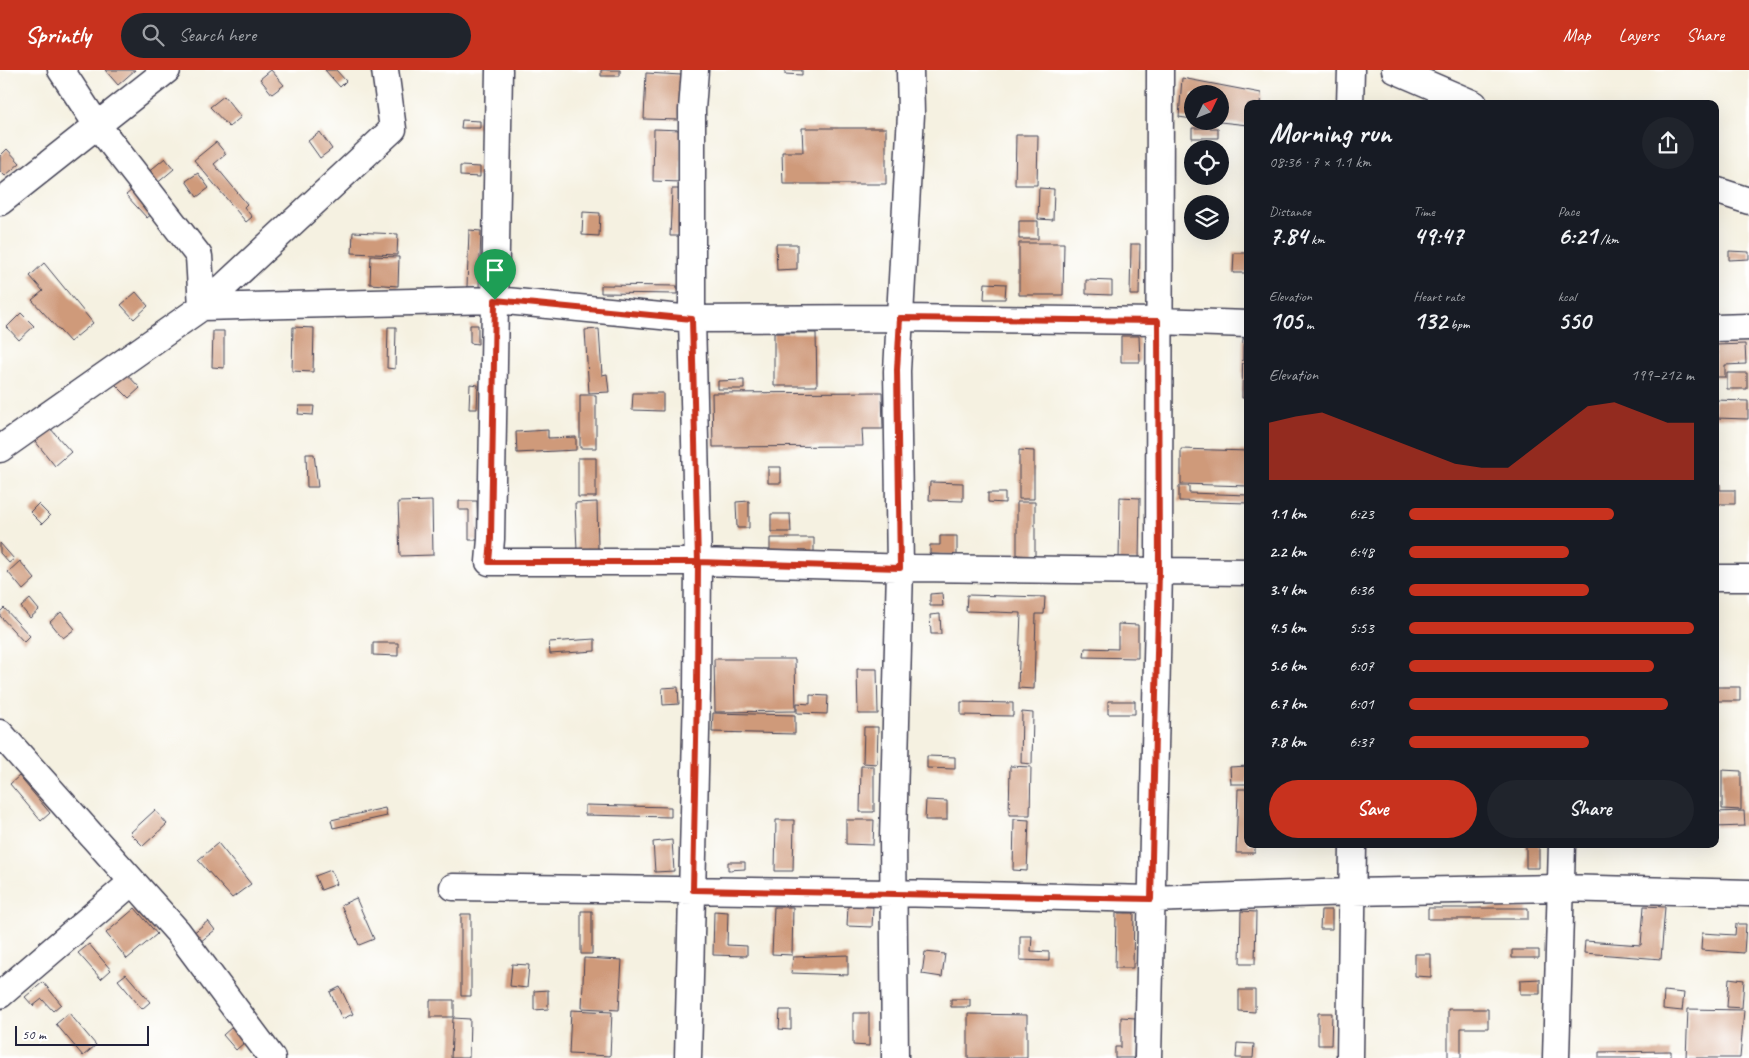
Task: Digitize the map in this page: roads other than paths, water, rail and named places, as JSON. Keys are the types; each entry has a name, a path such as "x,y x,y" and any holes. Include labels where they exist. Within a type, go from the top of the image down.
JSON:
{"street":[{"path":"61,70 97,125 199,256 202,307"},
{"path":"0,202 166,70"},
{"path":"3,440 202,307 393,129 385,70"},
{"path":"499,70 489,562 698,562 900,568 1244,572"},
{"path":"688,1058 697,691 698,562 692,319 692,110 696,70"},
{"path":"895,1058 893,839 900,568 897,370 911,114 910,70"},
{"path":"1148,1058 1159,571 1160,70"},
{"path":"1350,100 1351,70"},
{"path":"1395,70 1465,100"},
{"path":"1719,191 1749,201"},
{"path":"202,307 495,300 692,319 900,318 1244,324"},
{"path":"1719,328 1749,327"},
{"path":"1719,578 1749,578"},
{"path":"0,733 178,932 269,1057"},
{"path":"1350,1058 1353,848"},
{"path":"1556,1058 1562,848"},
{"path":"0,995 132,882"},
{"path":"453,887 893,893 1151,899 1352,892 1561,888 1749,893"}]}
